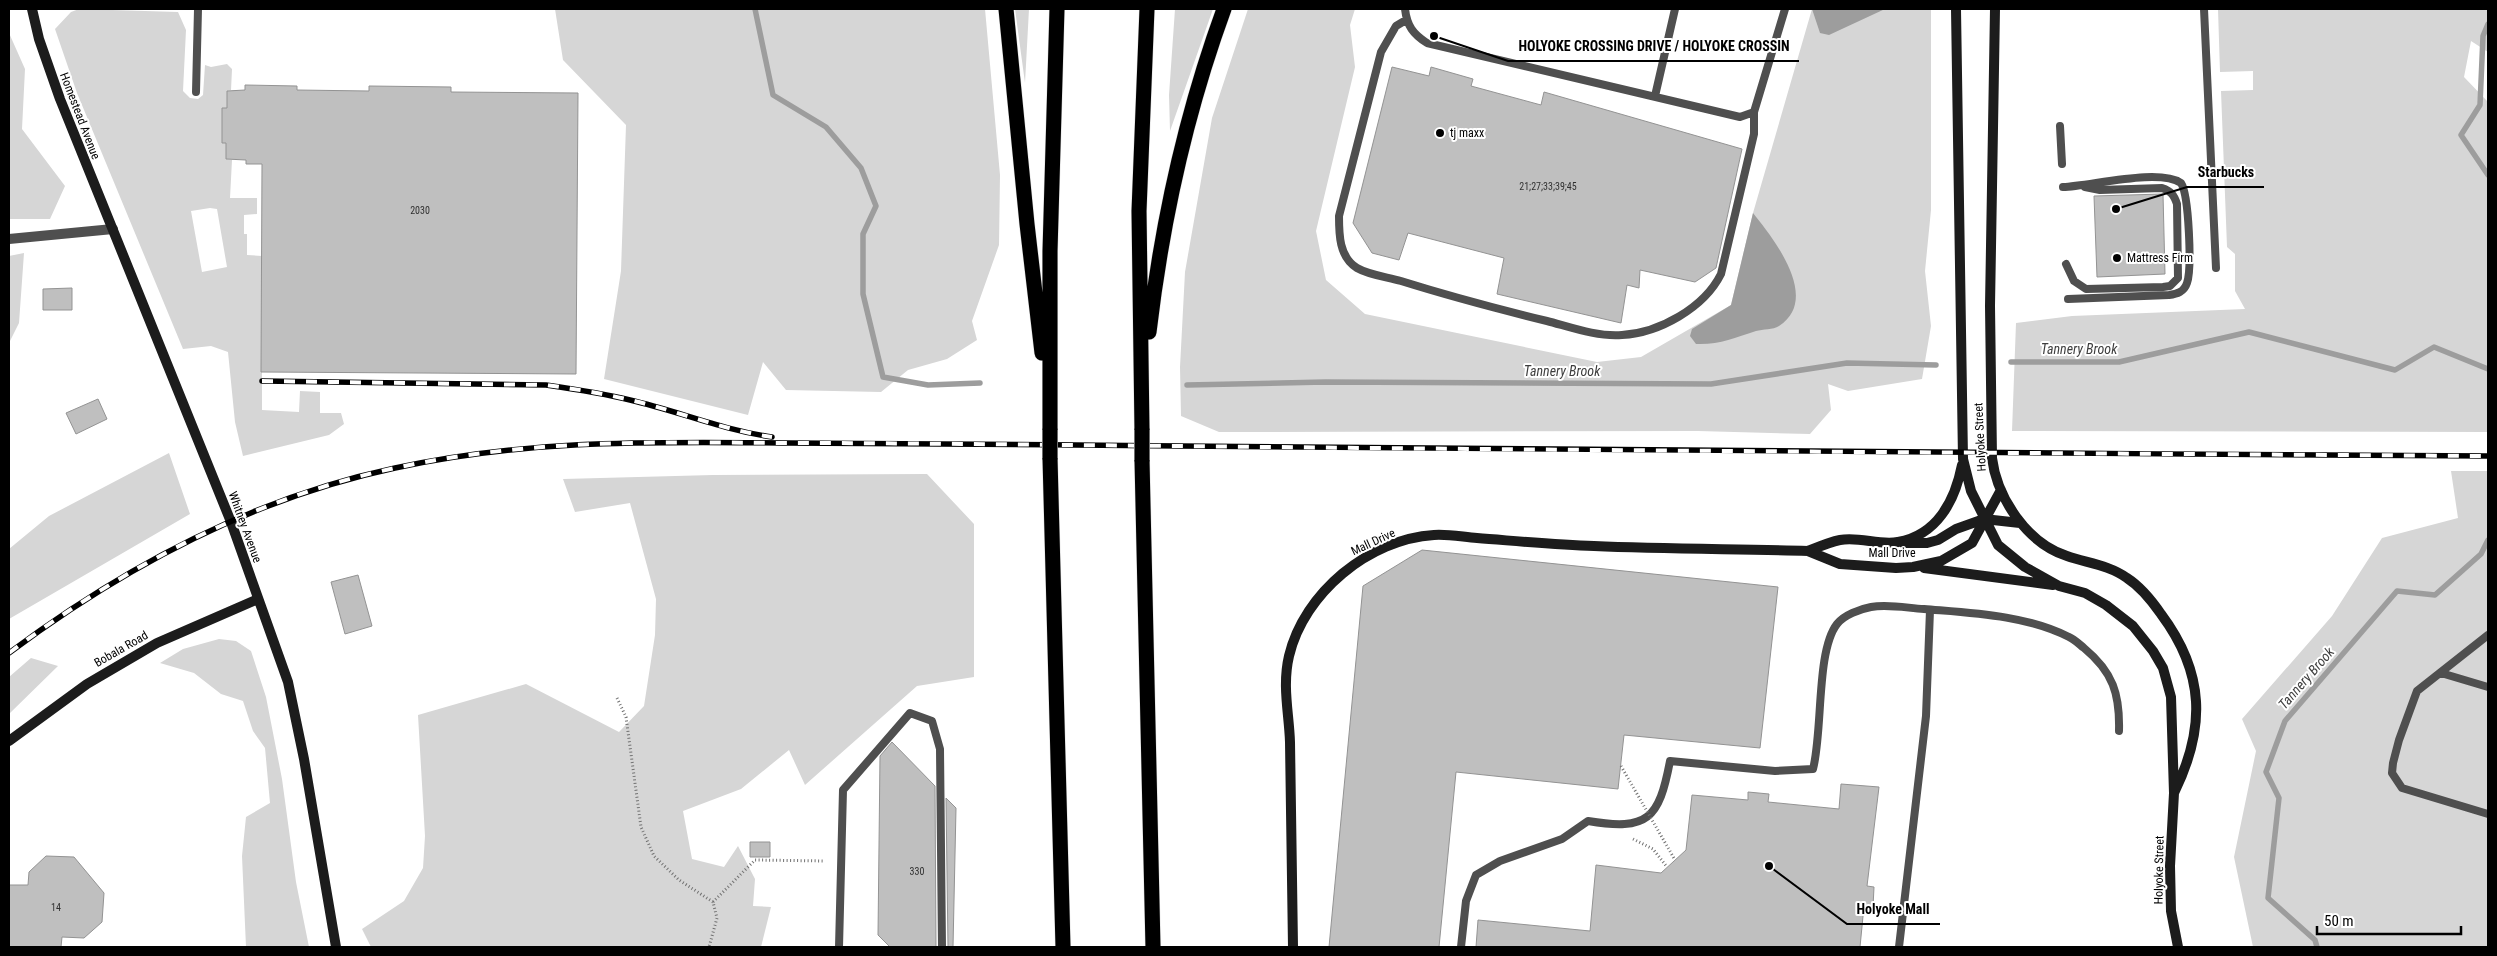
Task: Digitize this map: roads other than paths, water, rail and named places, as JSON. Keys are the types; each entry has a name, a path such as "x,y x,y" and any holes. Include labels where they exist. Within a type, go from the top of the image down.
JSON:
{"highway":[{"path":"1006,9 1027,224 1050,424"},
{"path":"1057,9 1050,252 1050,458 1063,947"},
{"path":"1147,9 1139,211 1142,460 1153,947"},
{"path":"1141,393 1157,274 1174,180 1197,90 1224,9"}],"street":[{"name":"Homestead Avenue","path":"32,9 39,39 60,99 112,229"},
{"name":"Holyoke Street","path":"1956,9 1964,460 1966,477 1984,519 1998,545 2006,553 2059,586 2085,593 2106,605 2133,626 2157,656 2169,683 2171,697 2174,793 2170,866 2171,911 2178,947"},
{"name":"Holyoke Street","path":"1995,9 1990,387 1994,477 2020,523 2035,539 2066,556 2112,569 2128,578 2152,601 2172,628 2183,649 2196,693 2196,719 2188,764 2174,793"},
{"path":"9,239 112,229"},
{"name":"Whitney Avenue","path":"112,229 231,522 288,682 304,760 336,947"},
{"name":"Mall Drive","path":"1808,551 1841,539 1898,543 1927,531 1943,516 1960,477 1964,460"},
{"name":"Mall Drive","path":"1293,947 1290,728 1285,689 1286,674 1290,654 1304,618 1327,586 1344,571 1370,555 1393,545 1434,535 1593,546 1808,551 1840,564 1912,567 1941,561 1963,550 1972,543 2002,490"},
{"path":"1898,543 1927,543 1938,540 1956,529 1984,519 2020,523"},
{"path":"1912,567 1980,574 2059,586"},
{"name":"Bobala Road","path":"9,741 87,684 157,643 258,599"}],"lane":[{"path":"196,92 198,9"},
{"path":"1405,9 1406,20 1414,35 1427,43 1740,117 1754,112"},
{"path":"1655,96 1675,9"},
{"path":"1406,20 1396,26 1381,52 1339,216 1339,240 1346,255 1357,268 1452,297 1588,331 1620,335 1642,332 1660,326 1685,312 1709,293 1721,274 1754,134 1754,112 1785,9"},
{"path":"2204,9 2216,268"},
{"path":"2060,126 2062,164"},
{"path":"2063,187 2083,186 2102,180 2167,178 2181,183 2187,196 2188,278 2185,288 2176,294 2068,299"},
{"path":"2066,264 2074,281 2086,289 2163,287 2170,286 2178,278 2176,204 2174,196 2169,191 2162,188 2100,190 2083,186"},
{"path":"1461,947 1466,901 1476,875 1500,861 1562,839 1588,821 1615,825 1638,822 1655,811 1665,788 1670,761 1775,771 1813,769 1817,751 1826,648 1838,624 1854,612 1872,607 1930,610 2032,623 2070,637 2096,658 2110,675 2120,713 2119,731"},
{"path":"1899,947 1926,716 1930,610"},
{"path":"2488,634 2424,685 2413,699 2393,763 2392,773 2402,788 2488,814"},
{"path":"2441,673 2488,687"},
{"path":"839,947 844,790 910,713 932,721 940,749 942,947"}],"waterway":[{"name":"Tannery Brook","path":"755,9 773,95 826,127 861,168 876,206 863,234 863,294 883,377 928,385 980,383"},
{"path":"2488,24 2483,36 2480,105 2461,135 2488,175"},
{"name":"Tannery Brook","path":"2011,362 2119,362 2249,332 2395,370 2434,347 2488,369"},
{"name":"Tannery Brook","path":"1187,385 1325,382 1711,384 1847,363 1936,365"},
{"name":"Tannery Brook","path":"2317,947 2315,940 2268,898 2279,798 2266,772 2285,721 2397,591 2435,595 2481,554 2488,540"}],"railway":[{"path":"262,381 546,385 588,391 648,404 736,430 772,437"},
{"path":"9,653 98,592 144,565 241,517 291,497 342,481 395,468 445,459 542,447 590,444 737,443 2488,456"}],"place":[{"name":"HOLYOKE CROSSING DRIVE / HOLYOKE CROSSIN","path":"1434,36"},
{"name":"tj maxx","path":"1440,133"},
{"name":"Starbucks","path":"2116,209"},
{"name":"Mattress Firm","path":"2117,258"},
{"name":"Holyoke Mall","path":"1769,866"}]}
